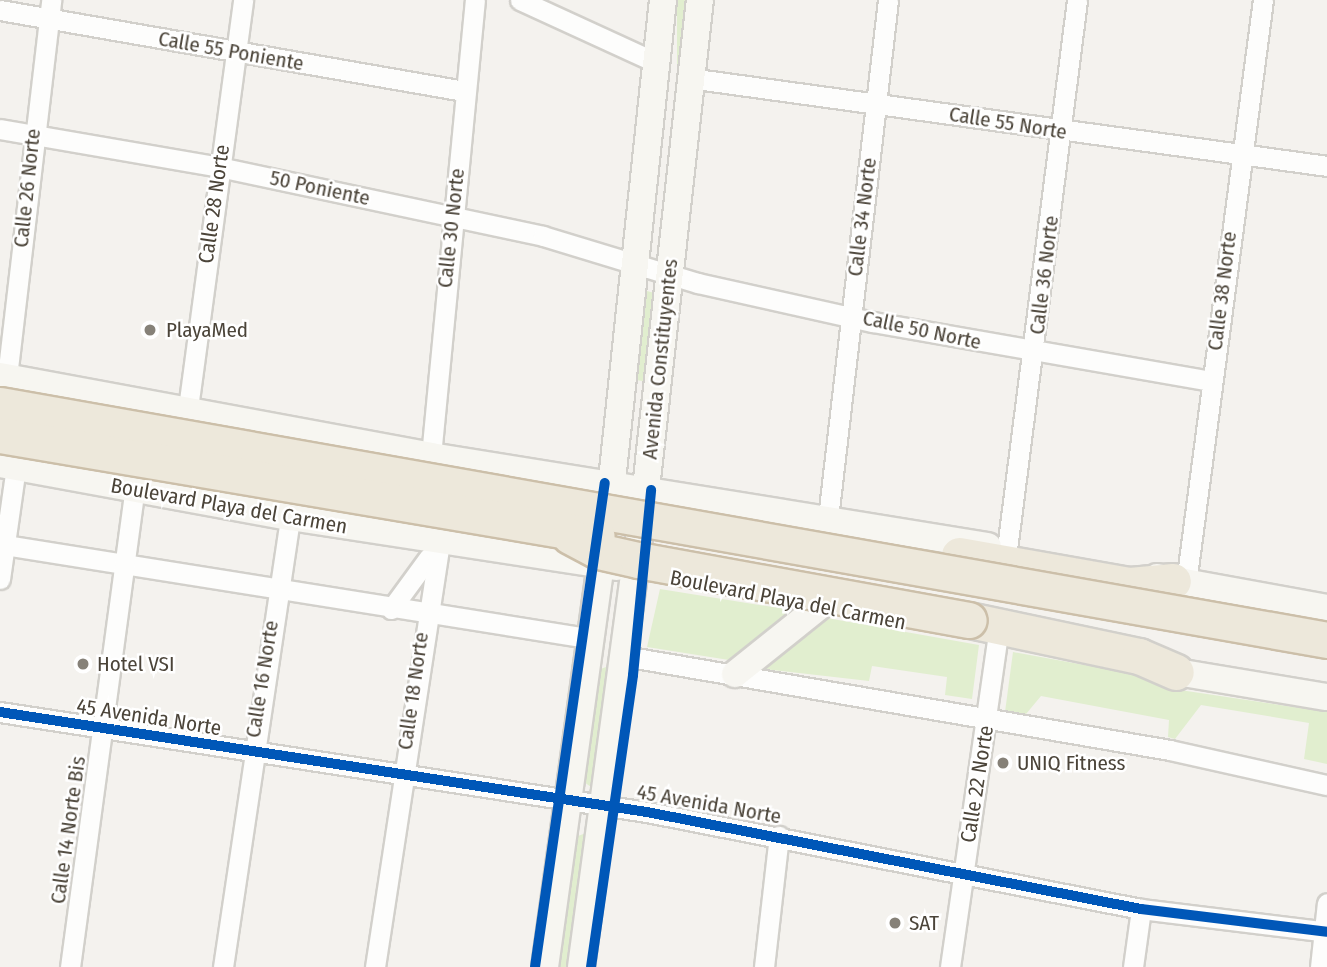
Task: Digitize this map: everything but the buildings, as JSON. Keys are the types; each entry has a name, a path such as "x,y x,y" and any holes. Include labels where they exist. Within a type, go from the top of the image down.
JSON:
{"highway":[{"path":"2,386 535,499 1327,640"},
{"path":"0,435 1327,663"},
{"path":"535,499 626,499 1130,585 1180,582"},
{"path":"557,529 598,551 969,620 1139,656 1176,672"}],"main road":[{"name":"Avenida Constituyentes","path":"545,967 593,639 612,484 663,0"},
{"name":"Avenida Constituyentes","path":"581,967 646,488 689,78 700,0"},
{"path":"2,386 188,408 431,456 828,518 1327,608"},
{"path":"431,456 447,470 455,500 440,542"},
{"name":"Boulevard Playa del Carmen","path":"8,465 134,491 440,542 601,564 997,642 1327,697"},
{"path":"764,509 747,533 744,559 755,588 767,596"},
{"path":"735,674 821,606"}],"street":[{"name":"Calle 28 Norte","path":"188,408 243,0"},
{"name":"Calle 30 Norte","path":"431,456 462,91 475,0"},
{"path":"520,0 655,62"},
{"name":"Calle 34 Norte","path":"828,518 888,0"},
{"name":"Calle 36 Norte","path":"1007,549 1077,0"},
{"name":"Calle 38 Norte","path":"1180,582 1264,0"},
{"name":"Calle 55 Poniente","path":"0,10 50,9 235,52 462,91"},
{"name":"Calle 26 Norte","path":"2,386 50,9"},
{"name":"Calle 55 Norte","path":"689,78 1327,166"},
{"name":"50 Poniente","path":"0,129 219,167 453,216 637,262"},
{"name":"Calle 50 Norte","path":"637,262 670,270 698,283 1034,353 1211,381"},
{"path":"0,579 5,545 8,465"},
{"name":"Calle 14 Norte Bis","path":"70,967 134,491"},
{"name":"Calle 16 Norte","path":"223,967 250,753 275,592 290,517"},
{"path":"391,609 440,542"},
{"name":"Calle 18 Norte","path":"375,967 424,613 440,542"},
{"path":"5,545 275,592 593,639"},
{"name":"Calle 22 Norte","path":"950,967 997,642"},
{"path":"624,656 986,719 1327,785"},
{"name":"45 Avenida Norte","path":"0,712 779,836 1142,909 1325,932"},
{"path":"764,967 779,836"},
{"path":"1320,967 1327,903"},
{"path":"1133,967 1142,909"}],"green space":[{"path":"677,0 688,0 688,226 677,226"},
{"path":"647,291 658,294 649,382 636,380"},
{"path":"660,589 791,610 789,620 729,660 647,647"},
{"path":"827,618 979,645 972,699 945,695 947,677 872,666 869,681 764,669"},
{"path":"1013,652 1172,681 1180,690 1327,712 1327,764 1304,759 1309,723 1201,705 1175,739 1168,737 1169,720 1041,696 1026,714 1005,712"},
{"path":"606,667 608,677 591,787 584,782 598,670"},
{"path":"586,833 571,967 558,967 578,836"}],"cycle path":[{"path":"535,967 605,483"},
{"path":"591,967 633,675 651,490"},
{"path":"0,712 647,812 1141,909 1327,932"}],"place":[{"name":"PlayaMed","path":"150,330"},
{"name":"Hotel VSI","path":"83,664"},
{"name":"UNIQ Fitness","path":"1003,763"},
{"name":"SAT","path":"895,923"}]}
